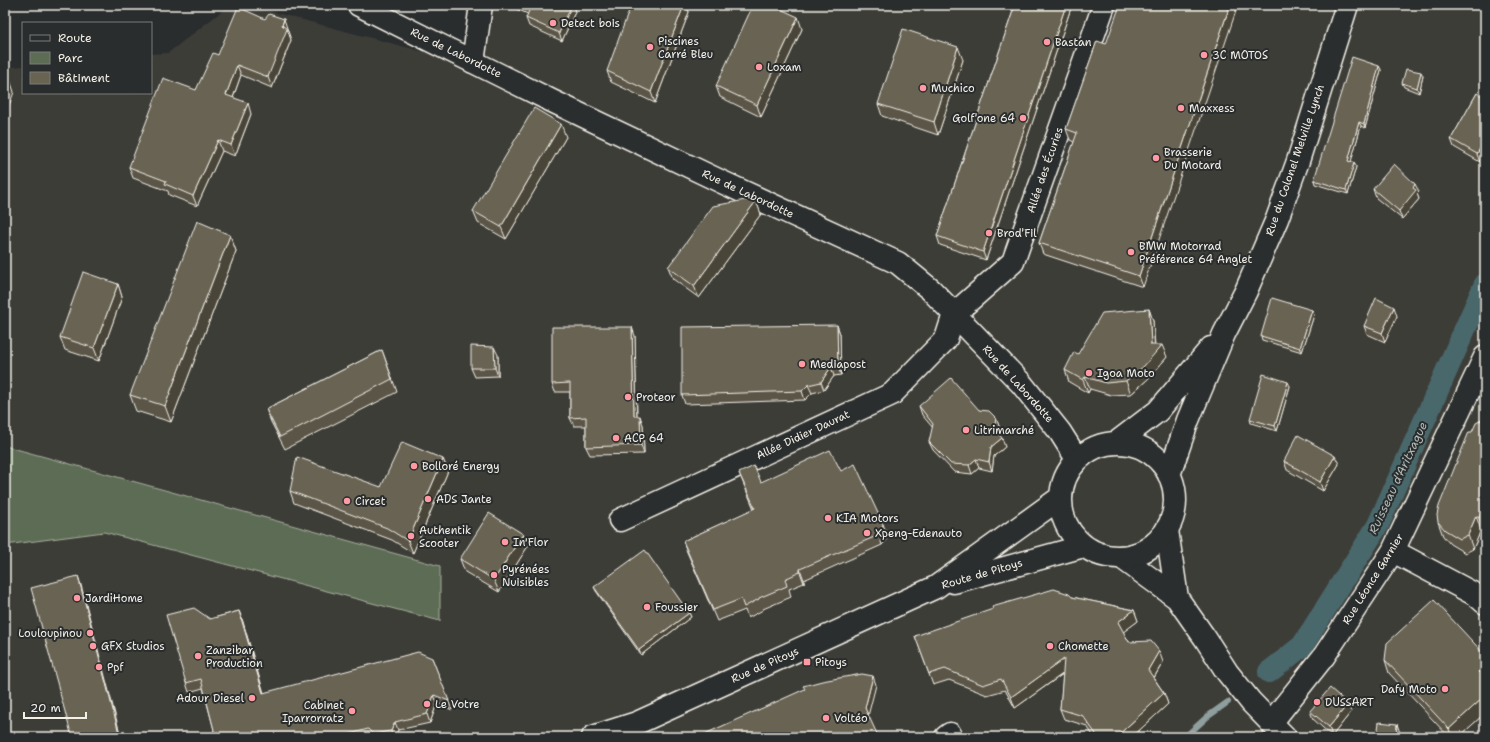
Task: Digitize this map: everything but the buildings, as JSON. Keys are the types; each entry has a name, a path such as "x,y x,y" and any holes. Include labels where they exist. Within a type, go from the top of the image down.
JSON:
{"street":[{"name":"Rue de Labordotte","path":"359,5 473,62 722,182 898,263 931,290 1021,383 1043,408 1077,459"},
{"path":"473,62 481,5"},
{"name":"Allée des Écuries","path":"954,314 1013,262 1104,5"},
{"name":"Rue du Colonel Melville Lynch","path":"1169,475 1188,420 1224,334 1246,291 1277,219 1298,161 1347,5"},
{"name":"Allée Didier Daurat","path":"620,520 892,394 946,339 954,314"},
{"name":"Rue du Colonel Melville Lynch","path":"1116,443 1158,410 1224,334"},
{"name":"Rue Léonce Garnier","path":"1278,730 1393,550 1483,367"},
{"path":"1116,443 1132,445 1147,451 1160,461 1169,475 1174,489 1175,503 1167,530 1155,544 1139,553 1121,557 1102,555 1084,546 1071,533 1065,522 1060,498 1065,477 1077,459 1095,447 1116,443"},
{"name":"Route de Pitoys","path":"936,587 1060,498"},
{"path":"1167,530 1177,598"},
{"name":"Route de Pitoys","path":"936,587 1084,546"},
{"path":"1393,550 1476,595 1485,603"},
{"path":"1121,557 1177,598 1227,672 1251,702 1278,730"},
{"name":"Rue de Pitoys","path":"597,736 637,723 936,587"}],"shaded area":[{"path":"230,5 246,5 466,63 466,5 1485,5 1485,737 5,737 5,545 104,532 440,621 440,566 5,446 5,68 22,66 22,94 152,94 152,54 168,53"}],"green space":[{"path":"5,446 440,566 440,621 104,532 5,545"}],"waterway":[{"name":"Ruisseau d'Aritxague","path":"1269,672 1302,646 1378,525 1485,284"},
{"name":"Ruisseau d'Aritxague","path":"1185,737 1207,717 1228,702"}],"place":[{"name":"Detect bois","path":"553,23"},
{"name":"Bastan","path":"1047,42"},
{"name":"Piscines Carré Bleu","path":"650,47"},
{"name":"3C MOTOS","path":"1204,55"},
{"name":"Loxam","path":"759,67"},
{"name":"Muchico","path":"923,88"},
{"name":"Maxxess","path":"1181,108"},
{"name":"Golf'one 64","path":"1023,118"},
{"name":"Brasserie Du Motard","path":"1156,158"},
{"name":"Brod'Fil","path":"989,233"},
{"name":"BMW Motorrad Préférence 64 Anglet","path":"1131,252"},
{"name":"Mediapost","path":"802,364"},
{"name":"Igoa Moto","path":"1089,373"},
{"name":"Proteor","path":"628,397"},
{"name":"Litrimarché","path":"966,430"},
{"name":"ACP 64","path":"616,438"},
{"name":"Bolloré Energy","path":"414,466"},
{"name":"ADS Jante","path":"428,499"},
{"name":"Circet","path":"347,501"},
{"name":"KIA Motors","path":"828,518"},
{"name":"Xpeng-Edenauto","path":"867,533"},
{"name":"Authentik Scooter","path":"411,536"},
{"name":"In'Flor","path":"505,542"},
{"name":"Pyrénées Nuisibles","path":"494,575"},
{"name":"JardiHome","path":"77,598"},
{"name":"Foussier","path":"647,607"},
{"name":"Louloupinou","path":"90,633"},
{"name":"GFX Studios","path":"93,646"},
{"name":"Chomette","path":"1050,646"},
{"name":"Zanzibar Production","path":"198,656"},
{"name":"Pitoys","path":"807,662"},
{"name":"Ppf","path":"99,667"},
{"name":"Dafy Moto","path":"1445,689"},
{"name":"Adour Diesel","path":"252,698"},
{"name":"DUSSART","path":"1317,702"},
{"name":"Le Votre","path":"427,704"},
{"name":"Cabinet Iparrorratz","path":"352,711"},
{"name":"Voltéo","path":"826,718"}]}
